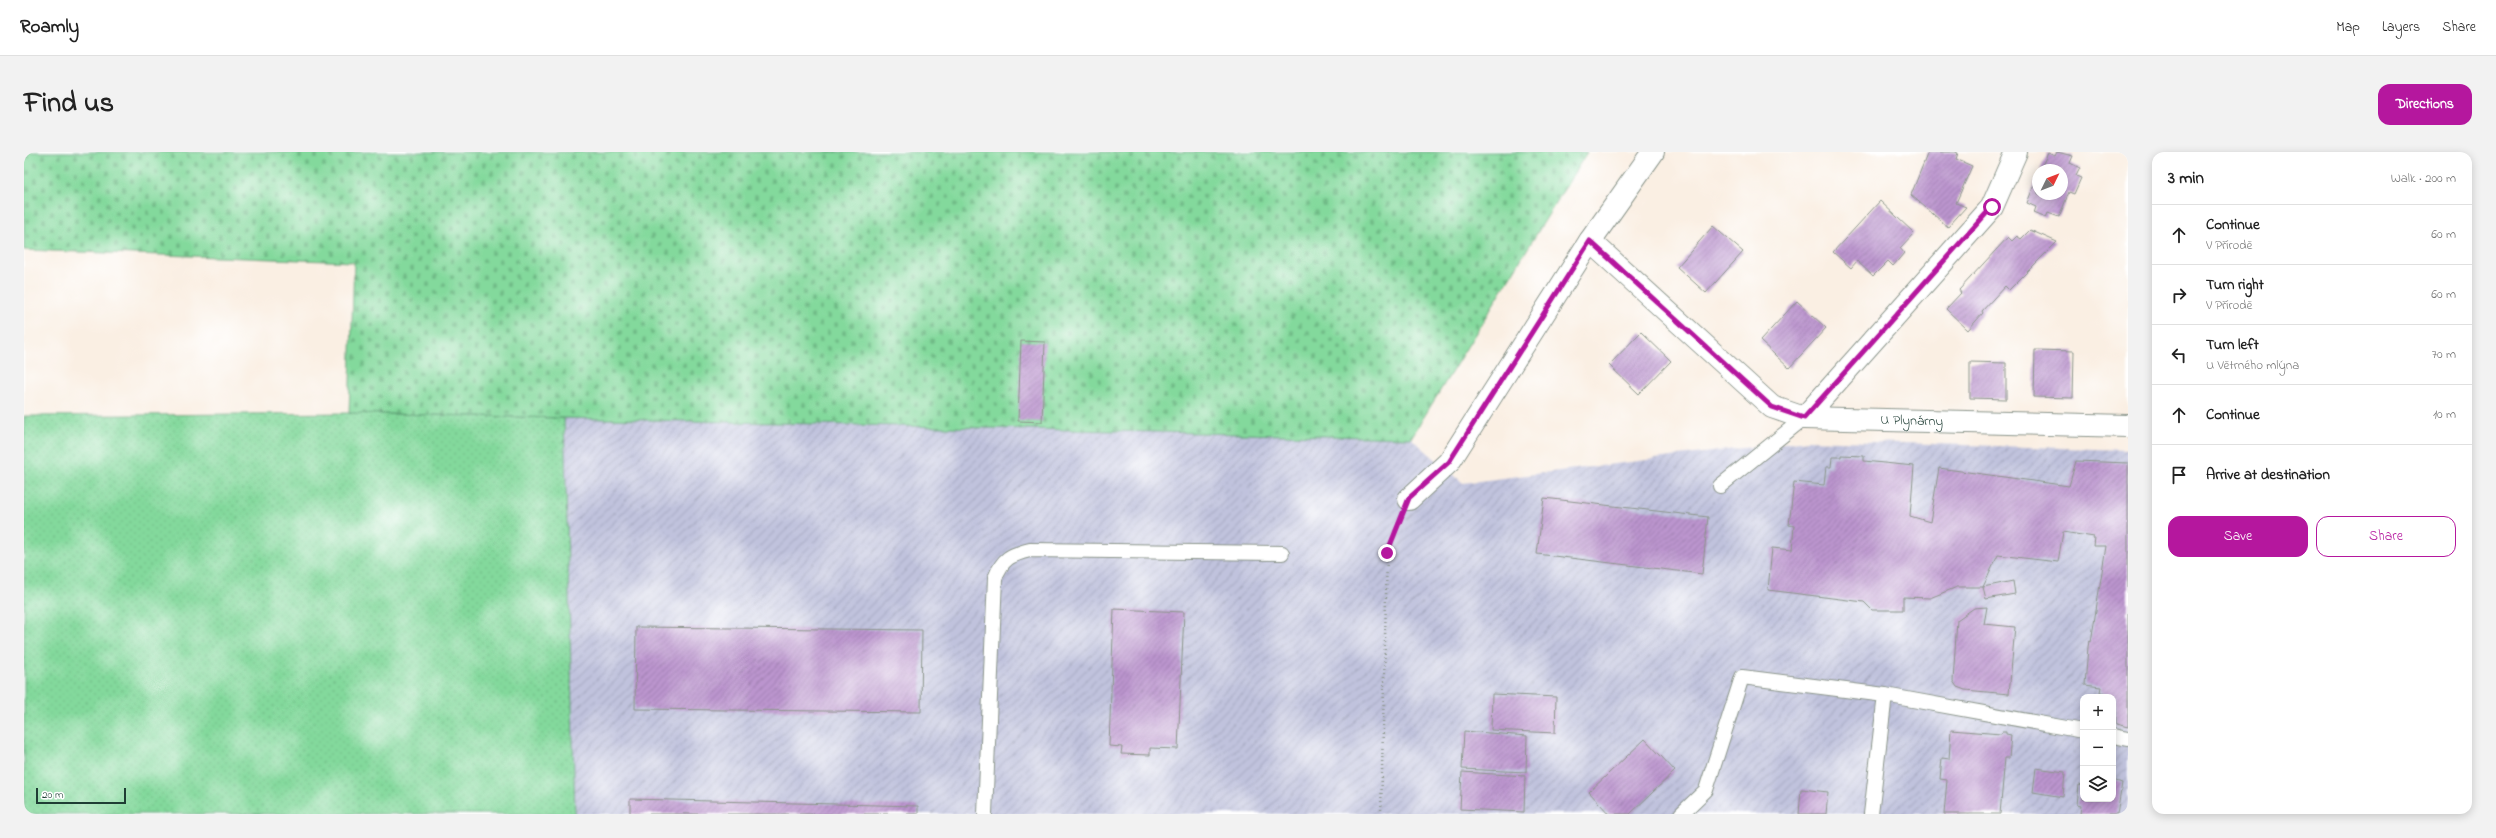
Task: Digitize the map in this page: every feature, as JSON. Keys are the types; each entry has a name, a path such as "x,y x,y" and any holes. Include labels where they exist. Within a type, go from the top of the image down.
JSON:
{"street":[{"path":"1409,498 1449,462 1590,241 1653,152"},
{"path":"1804,418 1992,207 2016,152"},
{"name":"U Plynárny","path":"1590,241 1772,407 1804,418 2128,426"}],"lane":[{"path":"1720,486 1804,418"},
{"path":"985,814 995,578 1001,564 1013,554 1030,550 1282,553"},
{"path":"1681,814 1706,790 1742,677 1885,695 2080,730"},
{"path":"1872,814 1885,695"},
{"path":"2116,737 2128,739"}],"path":[{"path":"1382,814 1387,553 1409,498"}],"shaded area":[{"path":"564,418 1411,438 1463,483 1808,440 2128,450 2128,814 575,814"}],"green space":[{"path":"24,152 1587,152 1411,438 349,413 354,262 24,250"},
{"path":"349,413 564,418 575,814 24,814 24,416"}],"building":[{"path":"1928,152 1955,152 1958,153 1956,159 1972,166 1956,203 1966,207 1948,227 1911,195"},
{"path":"2057,152 2073,156 2070,163 2080,168 2076,176 2081,178 2074,194 2069,192 2068,194 2068,164 2043,164 2048,153 2055,156"},
{"path":"2032,190 2032,200 2066,200 2059,217 2048,213 2046,218 2034,213 2036,207 2027,203"},
{"path":"1880,201 1914,233 1900,248 1904,253 1893,266 1888,261 1873,276 1857,261 1851,268 1833,252"},
{"path":"1713,226 1743,252 1706,293 1677,267"},
{"path":"2030,230 2057,242 2009,290 2005,286 1982,311 1983,313 1968,330 1946,309 1961,293 1959,290 2008,237 2012,241 2017,236 2021,239"},
{"path":"1797,301 1826,328 1789,368 1760,341"},
{"path":"1641,332 1671,361 1639,394 1609,365"},
{"path":"1021,341 1045,342 1042,422 1018,421"},
{"path":"2035,350 2074,351 2073,398 2034,397"},
{"path":"1970,362 2006,363 2006,399 1970,398"},
{"path":"1841,455 1864,456 1864,461 1914,466 1910,516 1930,522 1939,468 2069,486 2076,461 2128,463 2128,727 2116,724 2116,694 2100,692 2101,687 2085,685 2088,647 2089,641 2091,642 2106,546 2093,546 2094,537 2063,532 2058,562 1998,555 1983,587 1957,587 1930,598 1903,597 1903,610 1872,610 1864,602 1768,590 1772,548 1792,550 1794,526 1789,525 1794,482 1824,485 1826,467 1831,467 1832,457 1841,457"},
{"path":"1544,498 1708,517 1702,574 1537,554"},
{"path":"2013,581 2015,594 1986,599 1983,587"},
{"path":"1987,607 1984,624 2015,627 2009,694 1965,690 1957,687 1953,681 1957,620 1974,608"},
{"path":"1114,609 1184,612 1178,749 1150,748 1150,755 1121,754 1122,747 1109,746"},
{"path":"636,627 922,630 921,712 635,709"},
{"path":"1492,694 1556,697 1555,733 1491,730"},
{"path":"1951,730 2001,734 2002,732 2006,732 2006,734 2011,735 2009,758 2005,758 2000,814 1944,814 1947,780 1940,779 1942,758 1949,759"},
{"path":"1464,731 1527,736 1526,772 1462,769"},
{"path":"1645,739 1675,771 1630,814 1609,814 1589,792"},
{"path":"2036,768 2065,772 2063,797 2033,792"},
{"path":"1462,772 1525,776 1524,812 1460,809"},
{"path":"2116,781 2122,783 2117,814 2080,814 2081,806 2077,805 2079,785 2080,802 2116,802"},
{"path":"1801,789 1828,792 1826,814 1799,814"},
{"path":"630,799 918,806 918,814 630,814"}],"route":[{"path":"1387,553 1409,498 1449,462 1590,241 1772,407 1804,418 1992,207"}]}
